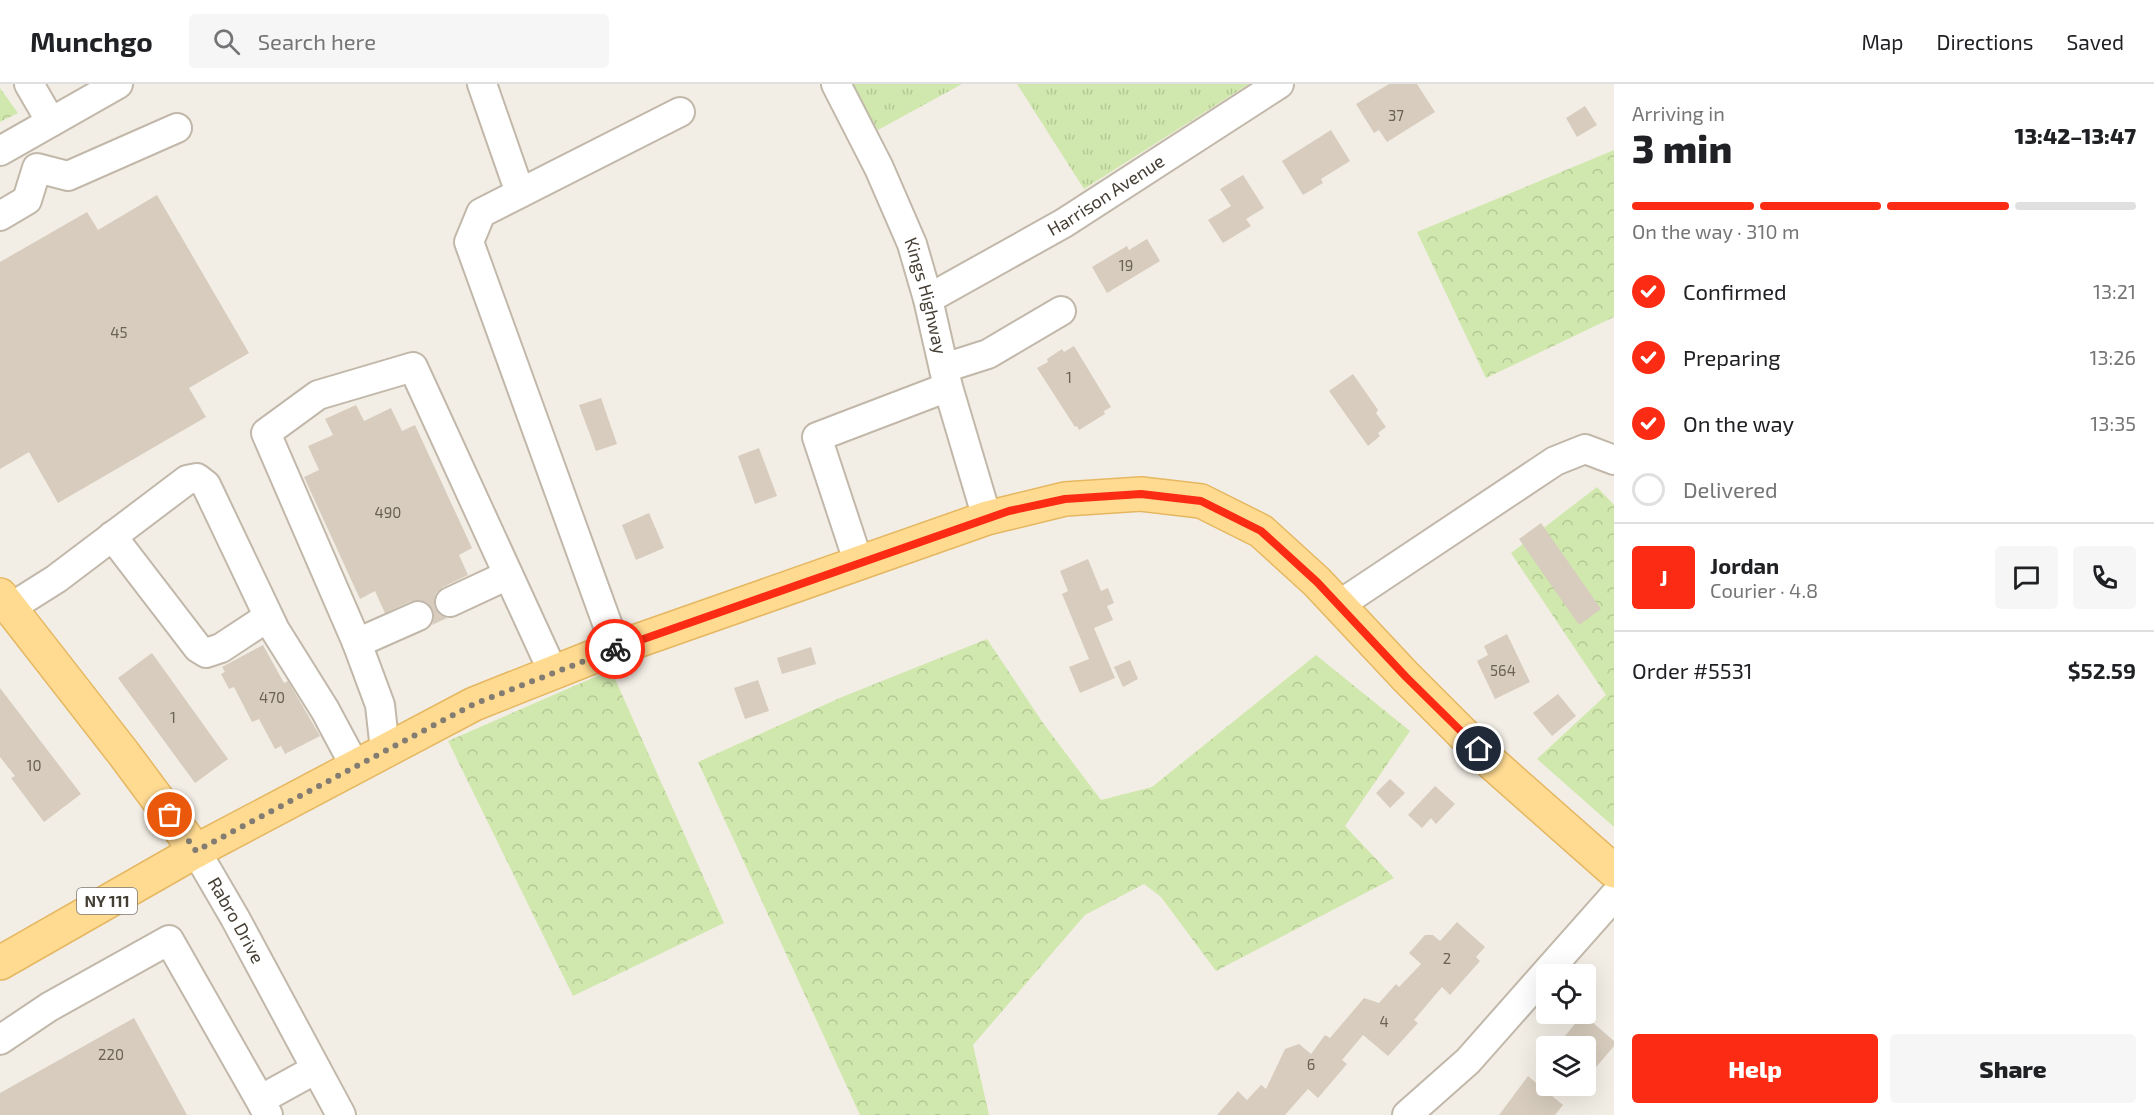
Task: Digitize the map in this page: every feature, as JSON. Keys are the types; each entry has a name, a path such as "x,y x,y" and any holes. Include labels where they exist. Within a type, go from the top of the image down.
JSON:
{"main road":[{"name":"NY 111","path":"0,963 196,851 474,704 616,648 987,518 1065,499 1141,494 1201,501 1261,531 1317,582 1406,677 1485,756 1614,871"},
{"name":"Rabro Drive","path":"5,601 196,851"}],"street":[{"path":"28,84 51,122"},
{"path":"117,84 11,145 37,168 68,176 177,128"},
{"path":"482,84 520,193"},
{"name":"Kings Highway","path":"836,84 874,158 912,244 928,299 946,377 987,518"},
{"name":"Harrison Avenue","path":"928,299 1064,223 1279,84"},
{"path":"616,648 469,242 481,213 680,112"},
{"path":"0,216 27,200 37,168"},
{"path":"859,564 817,436 946,377 1061,311"},
{"path":"385,750 380,705 357,643 266,433 318,394 413,367 553,672"},
{"path":"1339,605 1555,461 1585,449 1614,460"},
{"path":"5,601 56,579 187,480 197,478 206,485 275,630 325,710 355,766"},
{"path":"112,536 198,648 206,653 221,648 268,616"},
{"path":"450,602 508,575"},
{"path":"357,643 418,616"},
{"name":"Rabro Drive","path":"196,851 235,918 341,1115"},
{"path":"1407,1115 1467,1061 1614,896"},
{"path":"0,1040 49,1007 169,940 265,1110"},
{"path":"265,1110 264,1100 271,1094 316,1069"}],"green space":[{"path":"851,84 962,84 878,130"},
{"path":"1017,84 1249,84 1084,189"},
{"path":"0,88 18,113 0,122"},
{"path":"1614,150 1614,317 1486,378 1417,232"},
{"path":"1597,487 1614,505 1614,827 1537,759 1606,695 1511,553"},
{"path":"987,639 1043,723 1101,800 1152,787 1316,655 1410,731 1345,826 1394,878 1216,971 1161,897 1144,884 1085,915 973,1045 989,1115 860,1115 698,762 842,697"},
{"path":"611,670 724,923 573,996 448,741"}],"building":[{"path":"1389,84 1417,84 1435,112 1387,142 1379,130 1374,133 1356,104"},
{"path":"1585,106 1597,125 1577,137 1566,118"},
{"path":"1331,130 1350,161 1321,179 1323,183 1303,195 1282,161"},
{"path":"1243,175 1264,208 1246,219 1251,226 1223,243 1208,220 1231,206 1220,189"},
{"path":"157,195 249,353 189,388 206,417 58,503 29,452 0,469 0,262 87,212 98,230"},
{"path":"1147,239 1160,261 1107,293 1092,267 1127,246 1129,250"},
{"path":"1074,346 1111,407 1104,411 1105,414 1079,430 1037,368 1048,362 1047,359 1062,349 1064,352"},
{"path":"1353,374 1378,410 1376,413 1386,427 1378,433 1380,436 1368,446 1329,391"},
{"path":"601,398 617,444 596,451 579,405"},
{"path":"356,405 364,421 391,408 402,431 415,425 472,548 459,555 468,575 436,593 435,608 440,615 447,618 432,625 433,610 428,603 420,600 411,601 385,613 375,591 360,599 304,477 319,470 308,446 333,435 325,419"},
{"path":"759,448 777,496 755,504 738,456"},
{"path":"649,513 664,548 636,560 622,525"},
{"path":"1541,523 1601,609 1579,625 1519,539"},
{"path":"1088,559 1101,591 1108,588 1114,603 1107,606 1113,620 1094,628 1115,678 1080,693 1069,667 1089,659 1062,594 1068,591 1060,571"},
{"path":"1507,634 1530,682 1495,699 1477,661 1488,655 1484,646"},
{"path":"263,645 284,683 288,681 320,736 285,754 281,746 275,749 259,719 252,722 234,687 229,689 221,674 225,672 222,667"},
{"path":"811,647 816,664 782,674 777,658"},
{"path":"152,653 228,759 195,783 118,678"},
{"path":"1130,660 1138,679 1123,687 1114,667"},
{"path":"758,680 769,711 745,719 734,688"},
{"path":"0,688 81,794 44,822 11,778 15,776 0,757"},
{"path":"1558,694 1576,716 1552,736 1533,713"},
{"path":"1390,779 1405,793 1390,808 1376,793"},
{"path":"1435,786 1455,804 1436,824 1431,818 1422,828 1408,815"},
{"path":"1457,922 1485,947 1476,957 1480,961 1450,995 1442,987 1414,1020 1418,1023 1388,1056 1363,1035 1342,1060 1347,1064 1318,1098 1308,1089 1285,1115 1217,1115 1238,1091 1247,1100 1261,1085 1266,1089 1285,1049 1299,1044 1311,1054 1325,1035 1330,1038 1364,998 1379,1003 1396,984 1399,987 1421,964 1409,953 1425,935 1433,935 1440,941"},
{"path":"134,1018 187,1115 0,1115 0,1093"},
{"path":"1575,1024 1594,1024 1614,1041 1614,1046 1596,1067 1596,1036 1565,1036"},
{"path":"1528,1076 1536,1083 1536,1096 1552,1096 1563,1105 1555,1115 1499,1115"}],"way so far":[{"path":"170,815 196,851 474,704 615,649"}],"route":[{"path":"615,649 1009,511 1065,499 1141,494 1201,501 1261,531 1317,582 1406,677 1479,749"}]}
